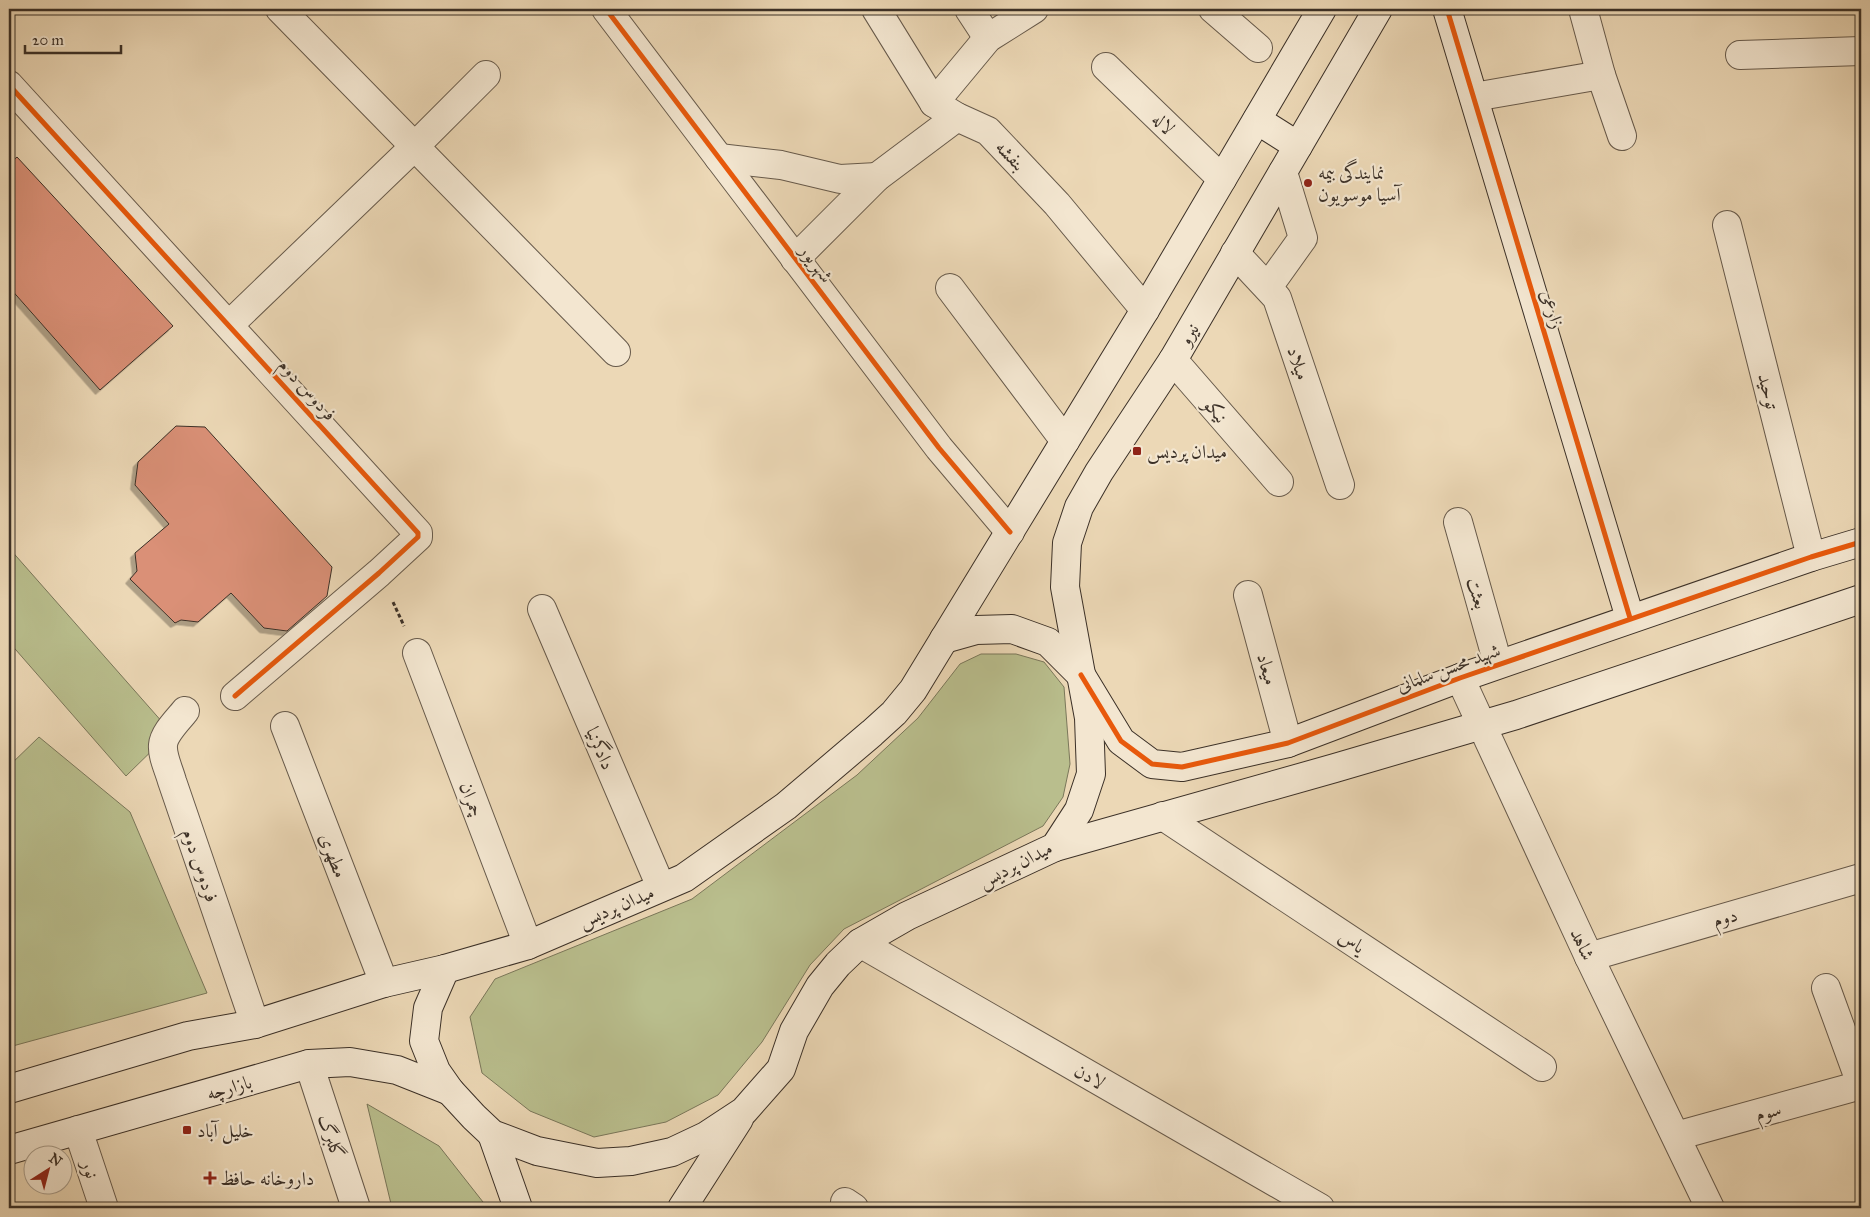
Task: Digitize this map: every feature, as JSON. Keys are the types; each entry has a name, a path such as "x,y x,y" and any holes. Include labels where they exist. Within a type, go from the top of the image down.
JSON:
{"street":[{"path":"280,9 616,352"},
{"name":"شهریور","path":"606,9 939,448 1010,532"},
{"path":"876,9 945,110"},
{"path":"969,9 988,38"},
{"path":"795,259 945,110 988,38 1034,9"},
{"path":"1213,9 1258,48"},
{"path":"944,639 1145,310 1322,9"},
{"name":"نیرو","path":"1081,675 1064,587 1067,543 1079,507 1099,472 1173,360 1378,9"},
{"name":"زارعی","path":"1447,9 1630,618"},
{"path":"1583,9 1622,136"},
{"path":"1740,55 1861,51"},
{"name":"لاله","path":"1106,67 1222,179"},
{"path":"229,325 486,75"},
{"path":"1474,97 1602,75"},
{"name":"فردوس دوم","path":"9,85 416,529 418,534 418,537 379,573 235,696"},
{"name":"بنفشه","path":"945,110 988,131 1057,204 1145,310"},
{"path":"1256,120 1298,146"},
{"path":"719,158 780,165 840,180 877,177"},
{"path":"1268,287 1303,238 1283,172"},
{"name":"توحید","path":"1728,226 1811,557"},
{"name":"میلاد","path":"1235,253 1277,298 1340,485"},
{"path":"950,288 1065,441"},
{"name":"نیکو","path":"1173,360 1279,482"},
{"name":"بعثت","path":"1458,522 1498,664"},
{"name":"شهید محسن سلمانی","path":"1081,675 1121,741 1152,764 1182,767 1288,743 1498,664 1811,557 1861,542"},
{"name":"میعاد","path":"1248,595 1288,743"},
{"path":"1056,847 1482,725 1861,599"},
{"name":"دادگرنیا","path":"542,609 661,887"},
{"path":"944,639 976,630 1012,629 1048,642 1081,675"},
{"name":"میدان پردیس","path":"944,639 913,690 894,713 786,806 692,874 528,945 445,970 428,1008 424,1028 424,1041 436,1071 450,1091 492,1134 537,1151 597,1163 632,1161 672,1152 706,1136 744,1111 781,1069 794,1031 820,986 838,964 860,943 907,916 1056,847 1079,810 1091,774 1089,718 1081,675"},
{"name":"چمران","path":"417,654 528,945"},
{"name":"شاهد","path":"1460,678 1589,957 1710,1208"},
{"name":"فردوس دوم","path":"185,711 165,738 164,752 255,1024"},
{"name":"مطهری","path":"285,726 384,984"},
{"name":"یاس","path":"1163,816 1542,1067"},
{"name":"دوم","path":"1589,957 1861,878"},
{"name":"لادن","path":"860,943 1320,1208"},
{"path":"9,1088 188,1036 255,1024 384,984 445,970"},
{"path":"1826,988 1861,1084"},
{"name":"بازارچه","path":"9,1150 309,1064 350,1062 397,1070 450,1091"},
{"name":"گلبرگ","path":"309,1064 356,1208"},
{"name":"سوم","path":"1676,1136 1861,1084"},
{"path":"682,1208 744,1111"},
{"name":"نور","path":"78,1130 104,1208"},
{"path":"492,1134 518,1208"}],"path":[{"path":"379,573 417,654"}],"green space":[{"path":"9,548 171,732 126,776 9,642"},
{"path":"981,654 1016,654 1044,662 1064,687 1070,764 1063,797 1043,826 844,929 810,965 762,1042 718,1095 666,1122 594,1137 530,1111 482,1073 470,1017 495,979 692,899 857,775 918,718 960,664"},
{"path":"39,737 130,812 207,993 9,1047 9,766"},
{"path":"367,1104 439,1146 483,1202 485,1208 392,1208"}],"building":[{"path":"17,157 173,326 100,390 9,287 9,164"},
{"path":"176,426 205,427 332,567 327,596 287,631 264,628 231,593 198,622 181,620 175,623 130,579 137,571 135,553 169,524 135,485 138,462"}],"cycle path":[{"path":"606,9 939,448 1010,532"},
{"path":"1447,9 1630,618"},
{"path":"9,85 418,533 418,537 379,573 235,696"},
{"path":"1081,675 1121,741 1152,764 1182,767 1288,743 1460,678 1811,557 1861,542"}],"place":[{"name":"نمایندگی بیمه آسیا موسویون","path":"1308,183"},
{"name":"میدان پردیس","path":"1137,451"},
{"name":"خلیل آباد","path":"187,1130"},
{"name":"داروخانه حافظ","path":"210,1178"}]}
